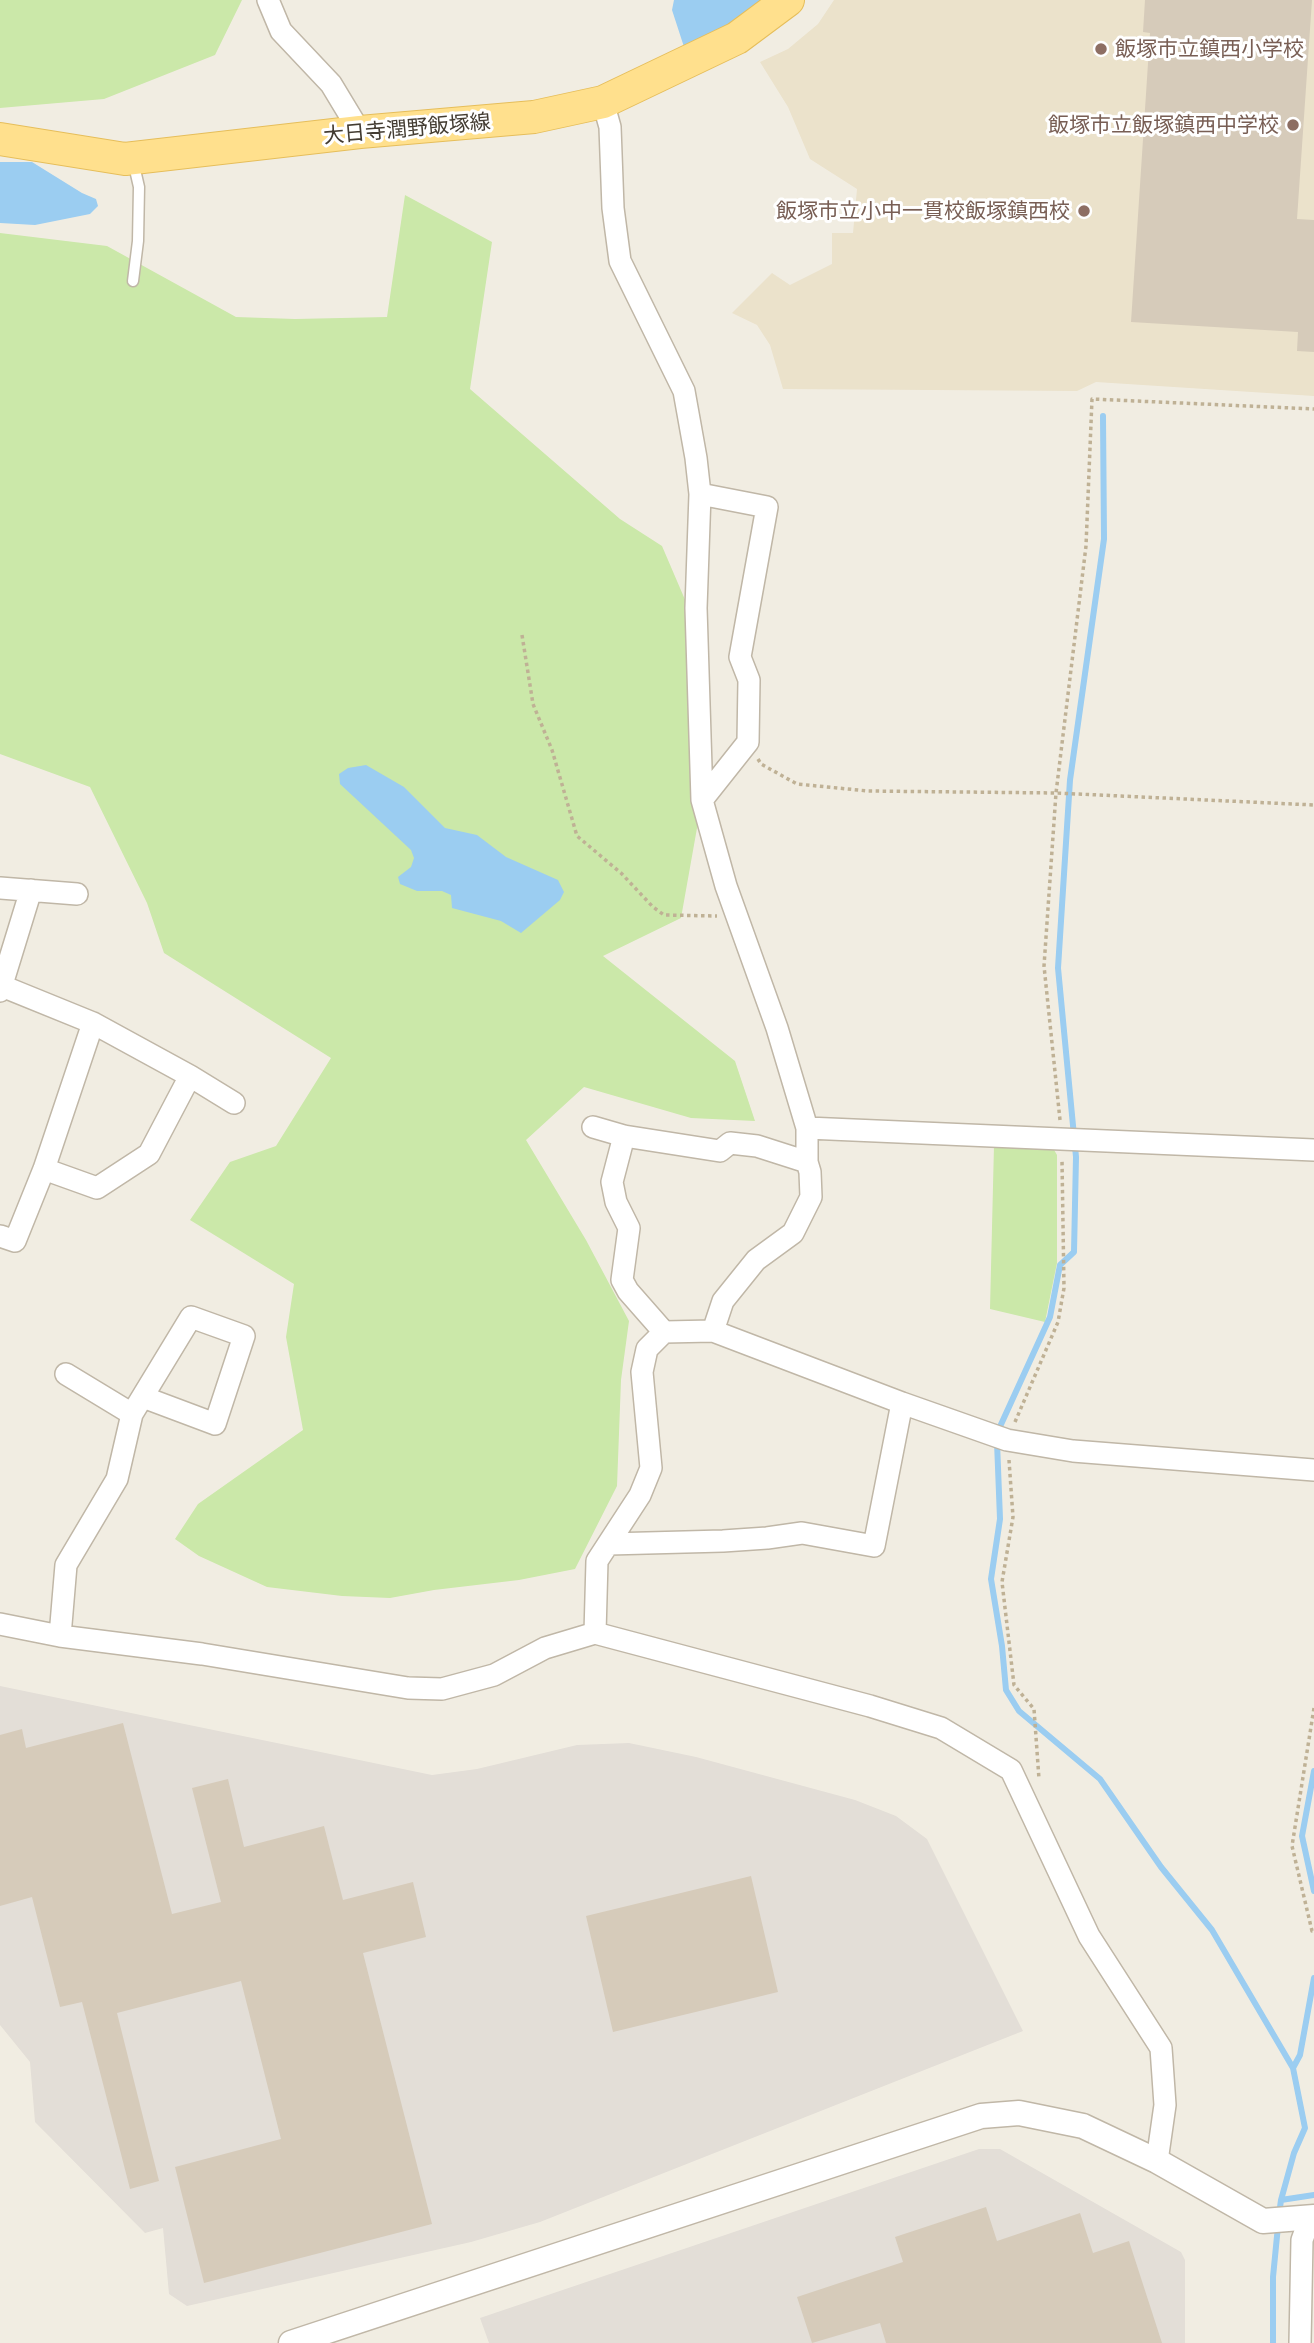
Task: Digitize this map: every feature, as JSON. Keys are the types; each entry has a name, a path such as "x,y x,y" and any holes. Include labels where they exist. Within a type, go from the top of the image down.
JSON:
{"main road":[{"name":"大日寺潤野飯塚線","path":"0,139 125,159 360,132 534,117 603,102 737,38 788,0"}],"street":[{"path":"268,0 281,31 331,84 360,132"},
{"path":"603,102 610,127 613,208 620,261 684,390 696,458 699,494 696,608 702,800 736,916 777,1028 807,1128 811,1198 793,1233 756,1261 723,1301 713,1331"},
{"path":"699,494 767,506 740,657 749,680 748,742 702,800"},
{"path":"0,888 76,894"},
{"path":"31,890 1,988 93,1023 234,1103"},
{"path":"0,1236 15,1241 44,1169 93,1023"},
{"path":"44,1169 97,1188 149,1154 190,1076"},
{"path":"593,1127 624,1136 720,1151 730,1143 757,1146 807,1162"},
{"path":"807,1128 1314,1150"},
{"path":"624,1136 612,1182 616,1202 629,1228 622,1280 628,1291 664,1332"},
{"path":"60,1636 66,1565 117,1479 137,1406 191,1317 244,1336 215,1424 137,1406 66,1374"},
{"path":"595,1633 597,1561 640,1495 651,1468 642,1372 648,1349 664,1332 713,1331 1007,1440 1073,1451 1314,1470"},
{"path":"609,1544 723,1542 802,1532 874,1546 902,1403"},
{"path":"0,1624 60,1636 202,1654 408,1688 442,1689 494,1675 545,1648 595,1633 870,1706 941,1728 1011,1770 1089,1936 1161,2048 1166,2105 1157,2161"},
{"path":"291,2343 981,2116 1018,2113 1083,2126 1293,2219 1302,2240 1300,2343"}],"lane":[{"path":"132,281 138,242 139,187 133,158"}],"path":[{"path":"1040,1786 1034,1709 1014,1685 1002,1582 1013,1517 1007,1440 1058,1322 1064,1288 1062,1138 1044,966 1056,793 1087,546 1092,399 1314,409"},
{"path":"522,635 533,704 552,750 577,836 621,873 664,915 736,916"},
{"path":"748,742 761,764 797,784 868,791 1056,793 1314,805"},
{"path":"1314,1708 1292,1846 1314,1931"}],"shaded area":[{"name":"飯塚市立小中一貫校飯塚鎮西校","path":"834,0 1314,0 1314,396 1096,382 1077,391 783,389 770,345 757,325 732,313 772,273 790,285 832,264 832,233 853,233 857,189 810,159 788,107 760,62 788,49 818,24"},
{"path":"0,1686 432,1775 477,1769 577,1745 629,1743 696,1757 855,1800 896,1816 927,1839 1023,2031 540,2222 471,2242 187,2306 169,2294 163,2228 145,2233 35,2122 30,2062 0,2025"},
{"path":"979,2149 1000,2149 1181,2252 1185,2260 1185,2343 489,2343 480,2318"}],"green space":[{"path":"0,0 242,0 215,55 104,99 0,108"},
{"path":"405,195 492,242 470,389 620,519 662,546 698,630 702,800 681,918 603,956 735,1061 755,1121 691,1118 584,1087 526,1140 586,1240 629,1321 621,1380 617,1486 575,1569 519,1580 390,1598 342,1596 267,1587 199,1556 175,1539 198,1504 303,1430 286,1337 294,1284 190,1220 230,1162 276,1146 331,1058 164,953 147,903 90,787 0,754 0,233 107,246 236,317 387,317"},
{"path":"994,1145 1053,1148 1057,1155 1057,1263 1045,1322 990,1309"}],"water":[{"path":"674,0 771,0 685,50 672,10"},
{"path":"0,162 32,162 96,199 98,206 90,214 35,225 0,223"},
{"path":"366,765 404,787 445,828 477,835 506,857 558,880 564,892 560,900 521,933 501,921 452,908 451,895 442,891 417,891 400,884 398,877 411,867 414,858 411,850 340,784 339,774 348,768"}],"building":[{"path":"1145,0 1312,0 1297,219 1314,220 1314,352 1297,351 1298,332 1131,322 1150,33 1143,32"},
{"path":"123,1723 172,1914 221,1902 192,1788 228,1779 244,1847 324,1826 343,1900 413,1882 426,1937 363,1953 432,2224 204,2283 175,2167 281,2139 241,1981 117,2013 159,2181 130,2189 82,2002 60,2007 32,1897 0,1906 0,1735 22,1729 26,1748"},
{"path":"751,1876 778,1992 613,2032 586,1916"},
{"path":"986,2207 997,2241 1080,2213 1093,2253 1129,2241 1162,2343 886,2343 880,2323 812,2343 797,2297 903,2262 895,2237"}],"waterway":[{"path":"998,1431 1050,1317 1060,1265 1074,1252 1076,1157 1058,968 1070,780 1104,539 1103,416"},
{"path":"997,1442 1000,1519 991,1579 1006,1690 1019,1711 1100,1779 1161,1867 1212,1930 1293,2068 1305,2128 1294,2153 1279,2215"},
{"path":"1314,1771 1302,1836 1314,1891"},
{"path":"1293,2068 1300,2055 1314,1978"},
{"path":"1281,2200 1314,2195"},
{"path":"1273,2343 1273,2277 1278,2226"}],"place":[{"name":"飯塚市立鎮西小学校","path":"1101,49"},
{"name":"飯塚市立飯塚鎮西中学校","path":"1293,125"},
{"name":"飯塚市立小中一貫校飯塚鎮西校","path":"1084,211"}]}
